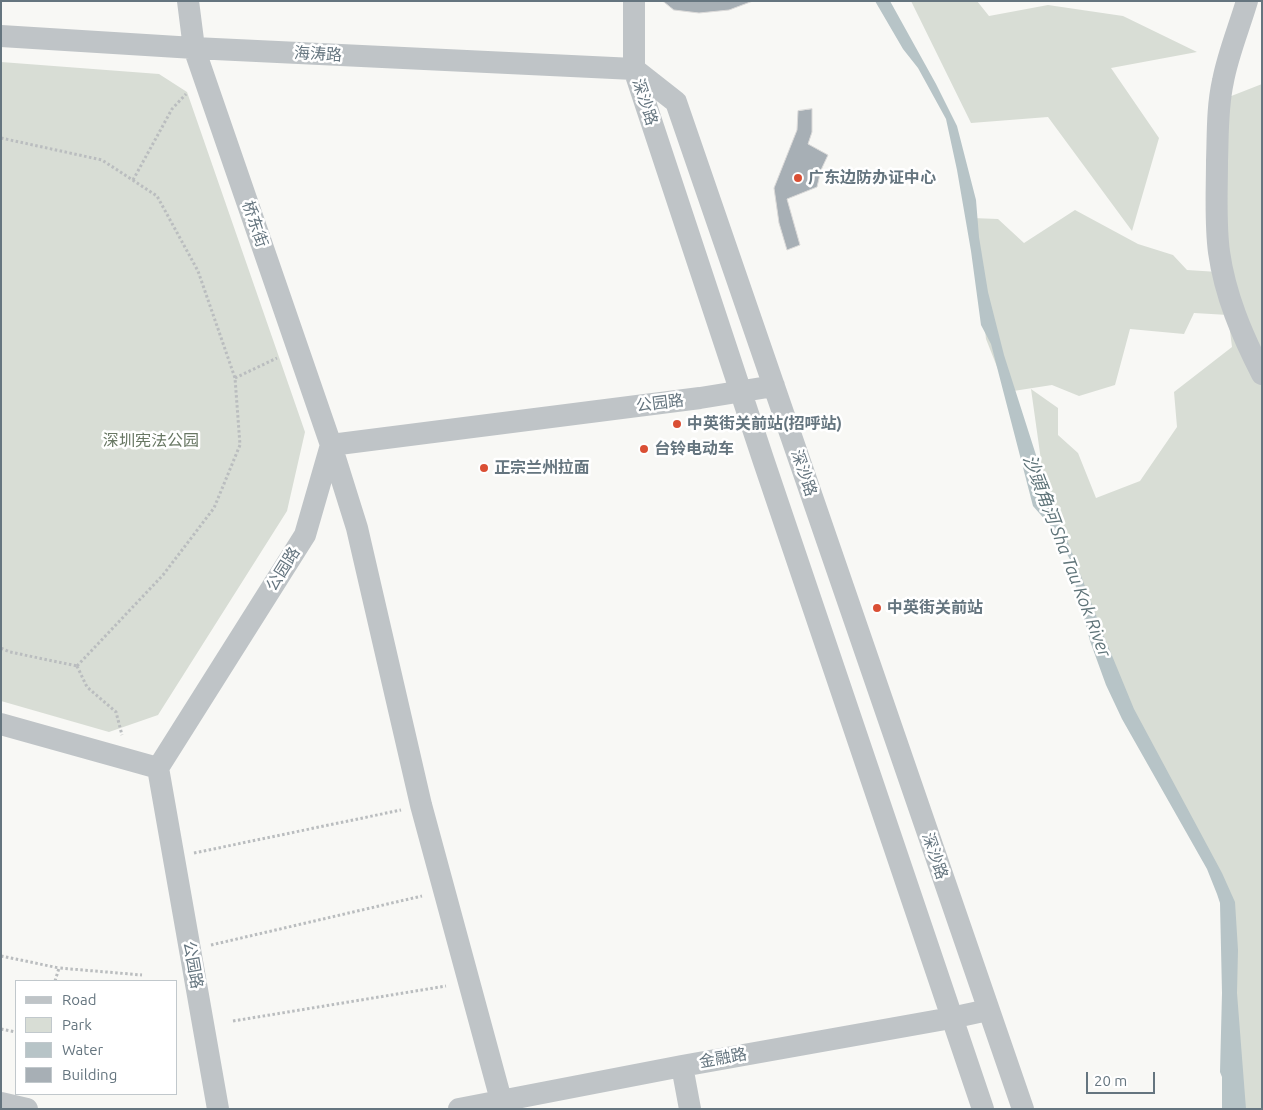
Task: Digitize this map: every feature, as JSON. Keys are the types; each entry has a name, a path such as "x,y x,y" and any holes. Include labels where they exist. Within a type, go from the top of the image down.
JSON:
{"street":[{"name":"桥东街","path":"188,1 194,48 331,446 356,528 421,805 502,1100"},
{"path":"634,1 634,69"},
{"path":"1247,1 1223,80 1219,106 1217,226 1219,252 1225,284 1235,316 1262,374"},
{"name":"海涛路","path":"1,36 194,48 634,69"},
{"name":"深沙路","path":"634,69 676,102 1023,1109"},
{"name":"深沙路","path":"634,69 740,391 983,1109"},
{"name":"公园路","path":"218,1109 158,768 305,535 331,446 774,386"},
{"path":"1,724 158,768"},
{"name":"金融路","path":"466,1108 988,1010"},
{"path":"682,1066 690,1109"},
{"path":"1,1103 27,1109"}],"path":[{"path":"133,180 172,109 187,92 206,83"},
{"path":"1,138 102,160 156,196 198,271 235,378 240,445 214,508 163,575 78,666"},
{"path":"235,378 297,347"},
{"path":"1,648 10,652 78,666"},
{"path":"78,666 86,687 116,712 129,759"},
{"path":"188,854 421,805"},
{"path":"210,945 444,890"},
{"path":"1,956 59,968 142,975"},
{"path":"55,980 59,968"},
{"path":"233,1021 469,982"},
{"path":"1,1029 15,1032"}],"green space":[{"path":"911,1 977,1 989,16 1048,5 1123,16 1197,52 1111,68 1159,138 1132,231 1048,117 971,123"},
{"name":"深圳宪法公园","path":"1,62 159,74 187,92 305,432 287,511 158,715 109,732 1,701"},
{"path":"1262,84 1262,1109 1225,1109 1223,895 1130,716 1102,630 1046,496 1031,389 1058,408 1058,435 1078,453 1096,498 1140,481 1177,427 1174,392 1232,347 1228,315 1194,313 1184,334 1130,329 1115,385 1079,396 1052,385 1007,392 986,339 972,218 998,219 1024,243 1075,210 1138,244 1173,255 1187,270 1218,272 1216,102"}],"water":[{"path":"875,1 890,1 957,126 976,200 979,237 988,292 1004,355 1043,477 1134,709 1222,873 1235,902 1238,950 1237,993 1246,1109 1222,1109 1222,1077 1220,1072 1222,993 1220,903 1217,894 1207,869 1122,719 1106,685 1090,641 1076,588 1073,565 1054,530 1033,506 991,344 981,325 971,251 946,119 918,68 903,49"}],"building":[{"path":"663,1 753,1 729,10 699,13 674,10"},
{"name":"广东边防办证中心","path":"812,109 812,132 808,144 828,155 821,170 817,187 787,199 800,245 787,250 779,223 774,188 797,130 798,111"}],"place":[{"name":"广东边防办证中心","path":"798,178"},
{"name":"中英街关前站(招呼站)","path":"677,424"},
{"name":"台铃电动车","path":"644,449"},
{"name":"正宗兰州拉面","path":"484,468"},
{"name":"中英街关前站","path":"877,608"}],"water label":[{"name":"沙頭角河 Sha Tau Kok River","path":"1067,556"}]}
